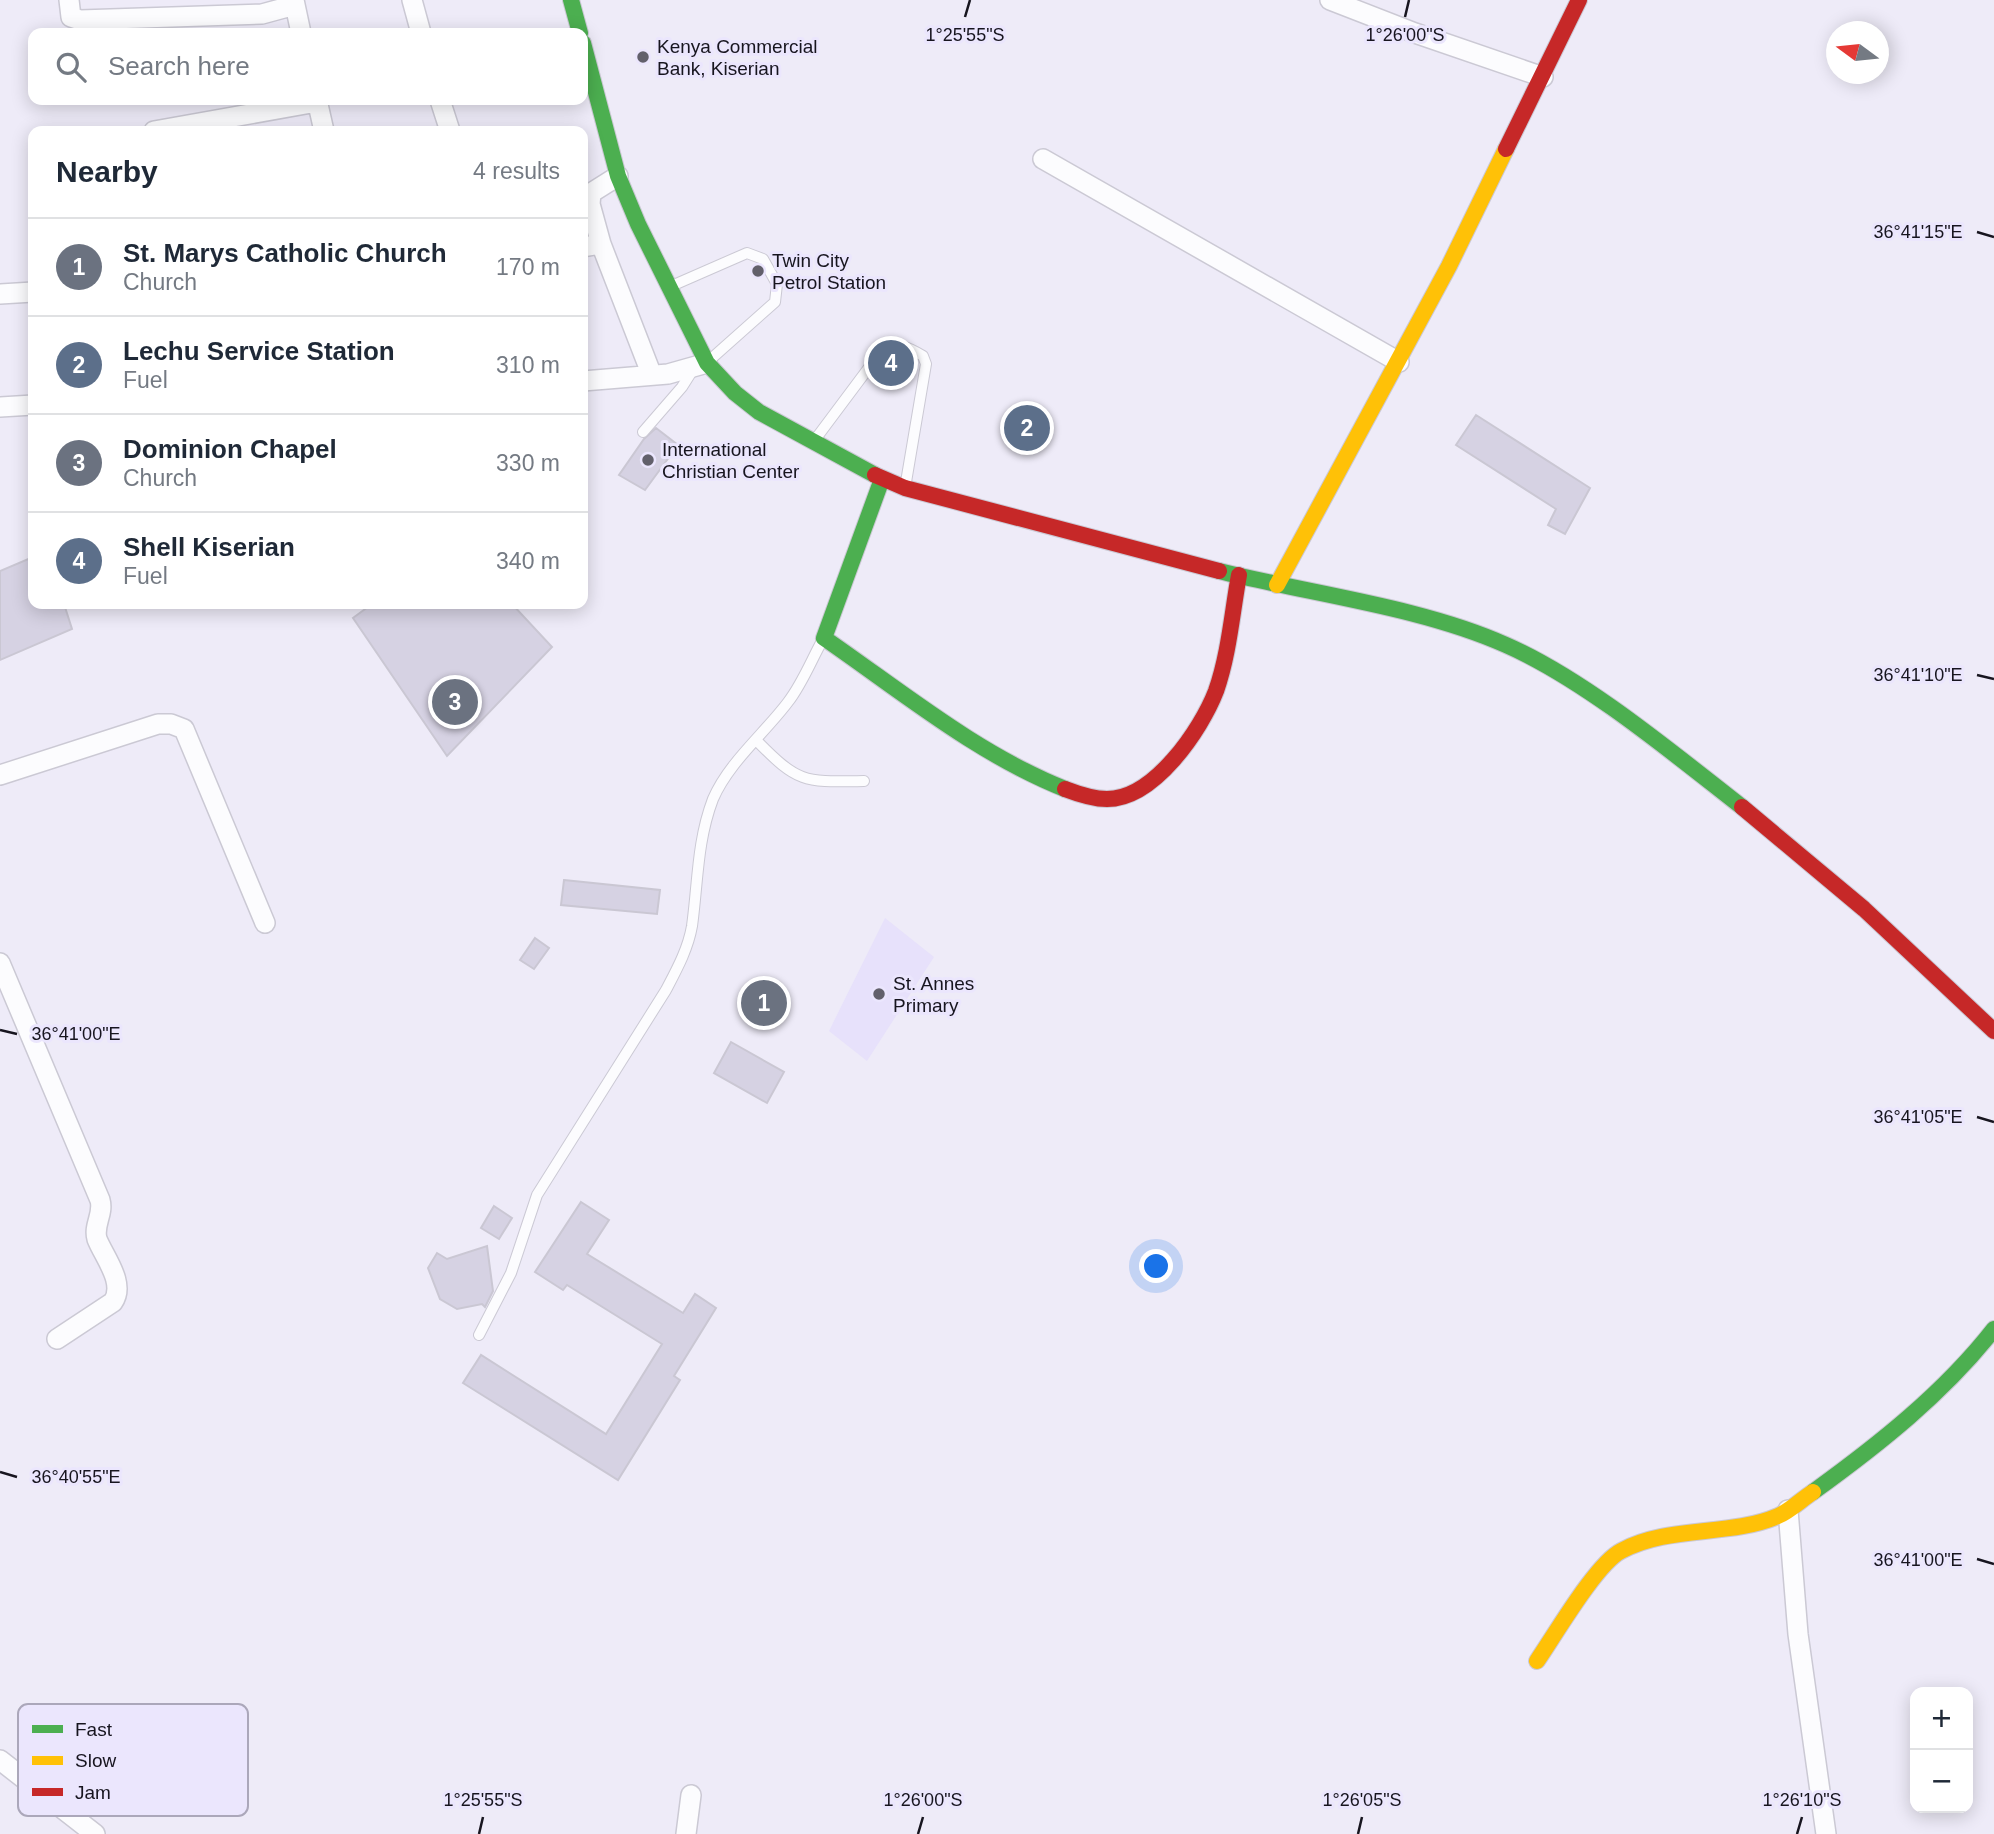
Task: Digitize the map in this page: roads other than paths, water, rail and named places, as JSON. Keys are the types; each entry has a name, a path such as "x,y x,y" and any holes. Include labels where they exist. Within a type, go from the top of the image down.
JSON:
{"main road":[{"path":"571,0 579,28"},
{"path":"1277,585 1399,362 1579,0"},
{"path":"588,62 618,176 701,365 759,412 882,480 905,488 1060,532 1488,637 1533,658 1677,757 1745,812 1889,929 1994,1031"},
{"path":"882,480 824,638 994,753 1074,795 1108,799 1126,796 1160,775 1193,733 1215,692 1239,575"},
{"path":"1537,1661 1600,1571 1620,1551 1667,1536 1764,1521 1788,1510 1926,1402 1973,1356 1994,1329"}],"street":[{"path":"69,0 71,17 80,20 262,14 294,3 300,28"},
{"path":"412,0 420,28"},
{"path":"1330,0 1415,33 1543,76"},
{"path":"181,126 295,105"},
{"path":"318,105 323,126"},
{"path":"442,105 448,126"},
{"path":"1043,159 1399,362"},
{"path":"618,176 591,193 592,245 651,373"},
{"path":"0,294 28,292"},
{"path":"588,380 651,373 668,374 701,365"},
{"path":"0,407 28,405"},
{"path":"0,775 158,724 179,726 188,734 265,923"},
{"path":"0,963 100,1200 102,1211 97,1237 117,1283 113,1302 57,1339"},
{"path":"1788,1510 1798,1634 1826,1834"},
{"path":"0,1760 18,1774"},
{"path":"686,1834 691,1794"},
{"path":"72,1816 95,1834"}],"lane":[{"path":"643,432 701,365 775,302 776,284 763,259 747,253 669,287"},
{"path":"813,443 882,350 892,345 913,350 923,356 926,364 912,434 905,488"},
{"path":"479,1335 511,1273 537,1195 666,990 684,955 692,928 699,849 714,798 732,767 757,741 791,698 824,638"},
{"path":"757,741 792,775 807,780 864,781"}],"place":[{"name":"Kenya Commercial Bank, Kiserian","path":"643,57"},
{"name":"Twin City Petrol Station","path":"758,271"},
{"name":"Shell Kiserian","path":"891,363"},
{"name":"Lechu Service Station","path":"1027,428"},
{"name":"International Christian Center","path":"648,460"},
{"name":"Dominion Chapel","path":"455,702"},
{"name":"St. Annes Primary","path":"879,994"},
{"name":"St. Marys Catholic Church","path":"764,1003"}]}
